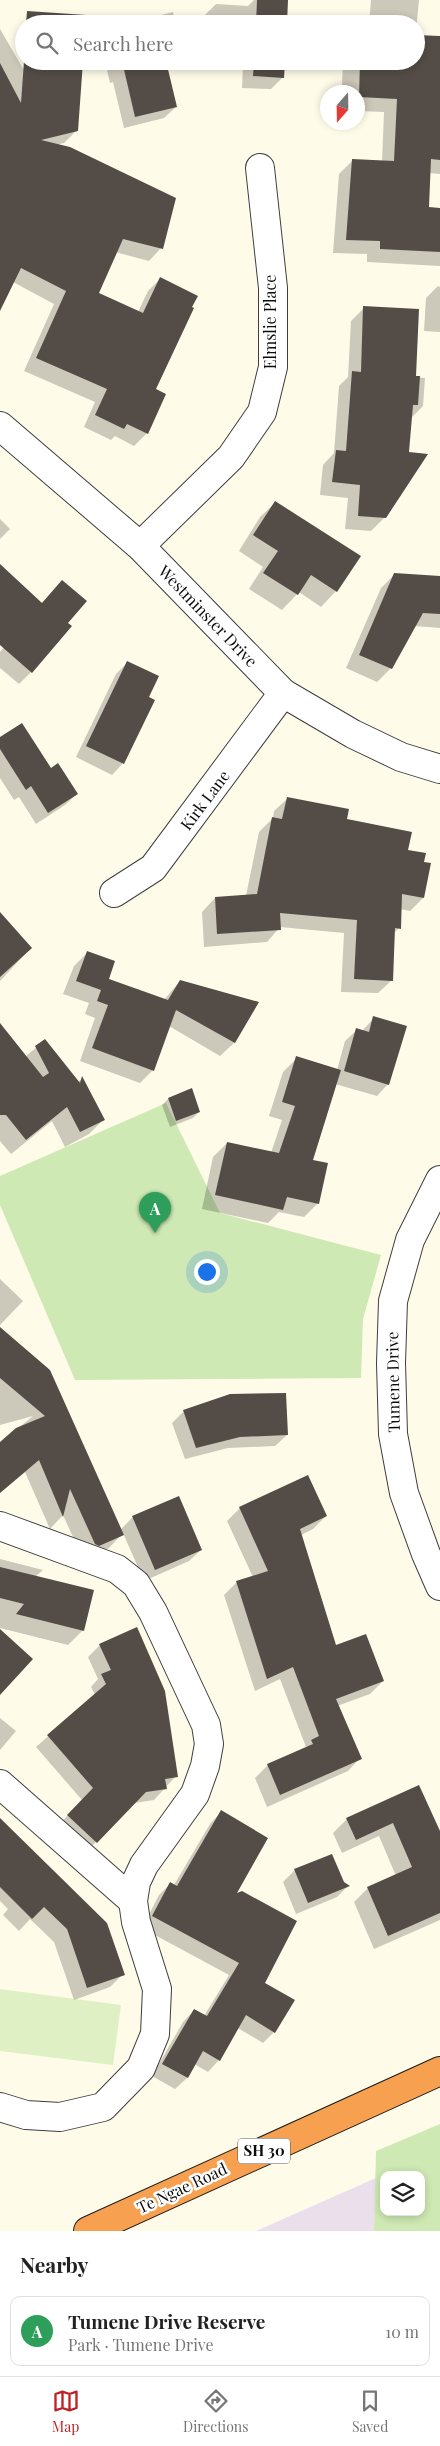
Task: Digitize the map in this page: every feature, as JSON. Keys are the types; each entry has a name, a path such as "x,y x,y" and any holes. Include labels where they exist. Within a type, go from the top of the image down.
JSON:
{"highway":[{"name":"Te Ngae Road","path":"88,2231 440,2071"}],"street":[{"name":"Elmslie Place","path":"140,546 232,457 262,412 273,367 273,288 260,168"},
{"name":"Westminster Drive","path":"0,426 140,546 283,693 353,734 401,757 440,769"},
{"name":"Kirk Lane","path":"114,893 153,868 283,693"},
{"name":"Tumene Drive","path":"440,1180 410,1240 393,1301 391,1363 393,1434 404,1493 426,1554 440,1586"},
{"path":"0,1526 117,1569 136,1584 153,1612 206,1725 209,1744 206,1766 195,1794 144,1865 136,1882 133,1901 136,1922 157,1989 155,2034 140,2068 103,2107 60,2117 26,2115 0,2107"},
{"path":"0,1784 133,1901"}],"shaded area":[{"path":"376,2178 374,2231 256,2231"}],"green space":[{"path":"166,1103 220,1213 381,1255 363,1319 361,1378 75,1380 0,1205 0,1176"},
{"path":"0,1989 121,2005 113,2065 0,2051"},
{"path":"440,2124 440,2231 374,2231 376,2151"}],"building":[{"path":"257,0 288,0 287,15 256,15"},
{"path":"27,11 86,15 27,15"},
{"path":"425,35 440,36 440,160 431,159 429,207 440,208 440,252 380,249 380,241 346,240 352,159 394,161 397,99 365,97 365,85 359,85 360,70 425,70"},
{"path":"0,63 21,103 23,70 82,70 78,131 41,140 70,147 176,198 163,249 123,239 99,293 143,313 160,277 198,296 156,389 166,394 148,434 127,424 124,429 95,415 107,389 36,358 66,291 21,268 0,311"},
{"path":"124,70 168,70 177,107 135,117"},
{"path":"253,70 284,70 284,78 253,76"},
{"path":"363,306 419,309 416,376 420,376 418,405 413,405 409,452 428,454 386,518 358,516 360,485 332,482 336,450 346,451 352,371 361,372"},
{"path":"275,501 361,556 337,592 311,575 298,595 263,573 278,551 253,535"},
{"path":"0,564 42,603 62,580 87,601 68,623 72,626 32,673 0,645"},
{"path":"394,573 440,576 440,614 423,613 392,669 359,655"},
{"path":"127,661 159,676 149,697 155,700 124,764 86,746"},
{"path":"22,723 51,768 58,763 78,794 48,813 31,786 26,790 0,749 0,737"},
{"path":"287,797 349,809 347,819 412,832 408,850 426,853 424,862 431,863 424,898 402,894 401,929 395,928 393,981 354,979 357,920 280,913 281,930 217,934 215,897 257,894 272,817 282,819"},
{"path":"0,912 32,948 0,977"},
{"path":"87,951 115,961 109,979 168,1000 180,980 259,1002 235,1043 176,1010 154,1071 92,1048 108,1005 97,1001 101,990 76,981"},
{"path":"373,1016 407,1026 389,1085 344,1071 356,1028 369,1032"},
{"path":"0,1023 43,1077 49,1073 35,1046 45,1039 80,1083 82,1076 105,1120 80,1132 67,1107 26,1140 6,1115 0,1115"},
{"path":"296,1056 341,1070 313,1160 328,1163 319,1204 287,1197 283,1210 215,1195 227,1142 279,1153 295,1106 282,1102"},
{"path":"192,1088 200,1112 176,1121 168,1098"},
{"path":"0,1327 50,1370 124,1535 99,1546 95,1544 70,1489 63,1517 39,1460 0,1493 0,1442 16,1428 45,1416 0,1378"},
{"path":"286,1393 288,1435 240,1437 196,1448 183,1410 230,1394"},
{"path":"308,1475 327,1516 300,1529 336,1645 366,1634 384,1681 336,1699 362,1759 280,1795 267,1764 313,1744 311,1740 319,1736 293,1667 267,1679 236,1581 268,1571 239,1507"},
{"path":"179,1496 202,1550 155,1570 132,1516"},
{"path":"0,1567 94,1590 84,1631 16,1614 24,1604 0,1598"},
{"path":"137,1627 165,1691 178,1777 165,1779 167,1789 146,1792 97,1843 67,1815 93,1788 47,1735 106,1684 101,1674 111,1670 99,1644"},
{"path":"0,1629 33,1659 0,1695"},
{"path":"419,1785 440,1831 440,1913 388,1936 367,1887 412,1867 393,1823 356,1840 346,1818"},
{"path":"221,1810 268,1838 237,1893 242,1891 297,1921 265,1983 295,2000 275,2033 246,2015 220,2061 203,2051 188,2078 162,2064 194,2009 207,2016 239,1963 152,1916 170,1882 177,1886"},
{"path":"0,1818 107,1923 125,1975 87,1988 67,1929 44,1907 32,1919 0,1887"},
{"path":"332,1854 344,1882 350,1886 308,1903 294,1869"}],"place":[{"name":"Tumene Drive Reserve","path":"155,1233"}]}
